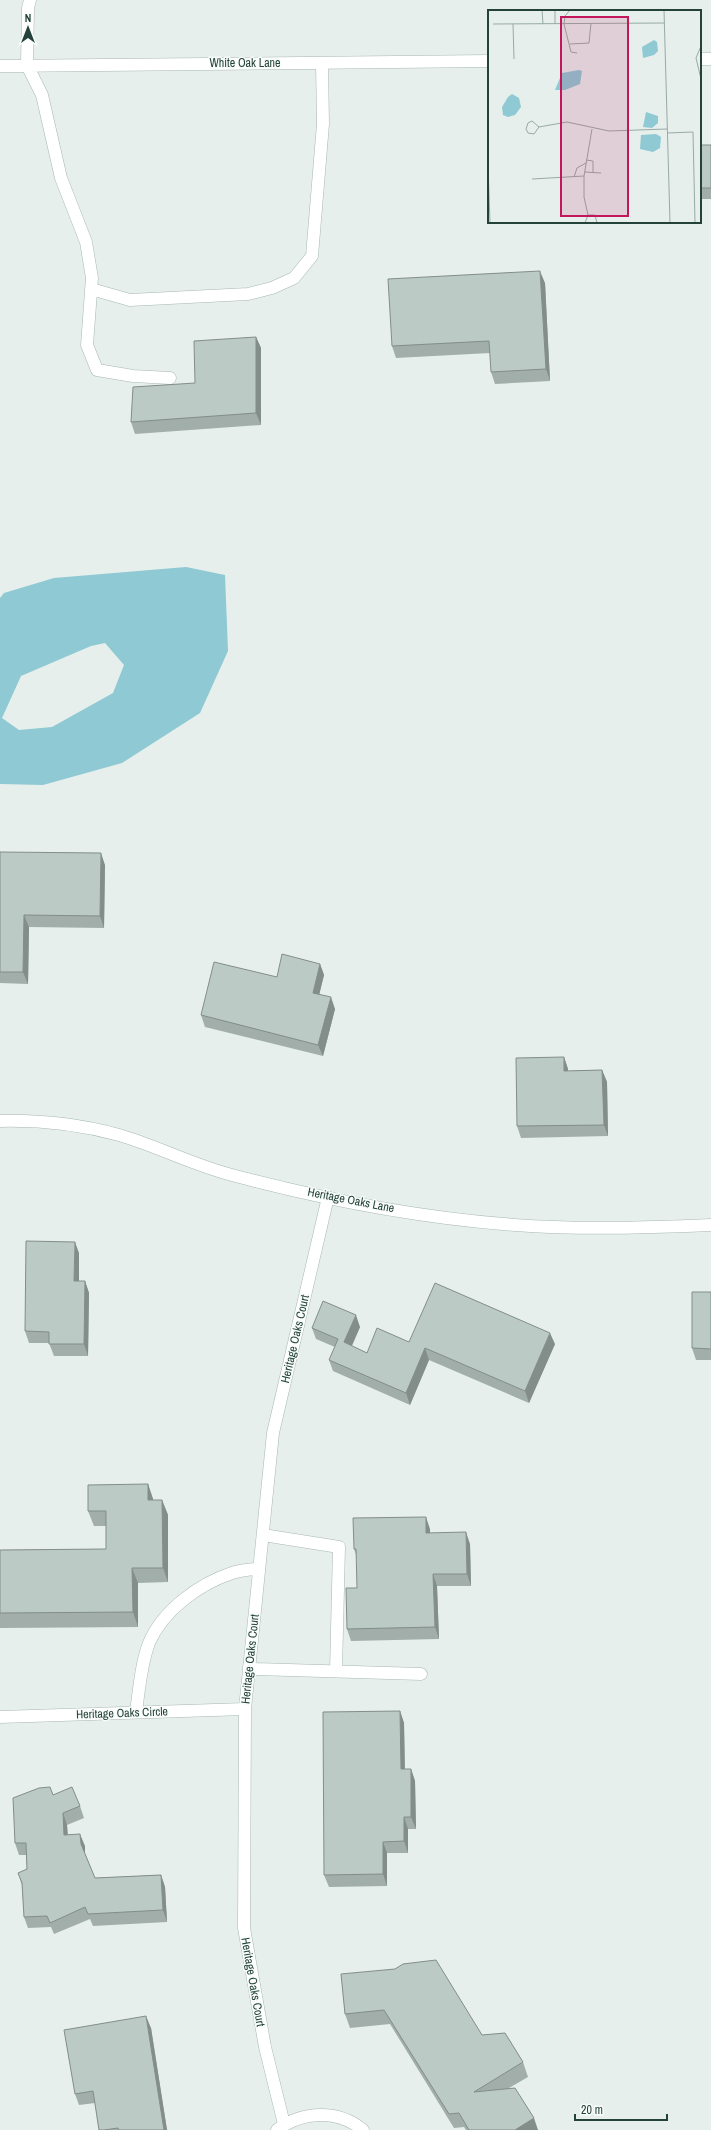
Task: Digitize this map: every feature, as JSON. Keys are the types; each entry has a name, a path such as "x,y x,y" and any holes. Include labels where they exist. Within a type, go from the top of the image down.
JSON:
{"street":[{"path":"30,0 28,8 27,65 42,95 61,178 86,242 92,278 87,345 97,370 133,376 170,378"},
{"name":"White Oak Lane","path":"0,66 488,61"},
{"path":"91,289 130,300 248,294 272,288 294,278 312,256 324,124 322,63"},
{"name":"Heritage Oaks Lane","path":"0,1121 57,1122 119,1135 231,1175 328,1197 427,1215 515,1225 603,1228 711,1225"},
{"name":"Heritage Oaks Court","path":"328,1197 273,1432 245,1709 244,1928 280,2127 298,2118 325,2115 337,2116 350,2121 363,2130"},
{"path":"262,1535 339,1547 336,1671"},
{"path":"136,1712 141,1677 150,1643 162,1622 176,1607 196,1590 232,1573 259,1568"},
{"path":"249,1667 256,1669 420,1674"},
{"name":"Heritage Oaks Circle","path":"0,1717 245,1709"}],"water":[{"path":"186,567 225,575 228,651 200,713 122,763 43,785 0,784 0,598 4,593 54,578","holes":["105,643 124,665 113,693 52,727 19,730 2,718 21,676 91,646"]}],"building":[{"path":"701,145 711,145 711,188 701,188"},
{"path":"540,271 546,369 491,372 489,341 392,346 388,279"},
{"path":"256,337 256,413 131,422 133,387 195,383 194,341"},
{"path":"0,852 101,853 100,916 24,915 23,972 0,972"},
{"path":"282,954 320,964 313,993 331,997 318,1045 201,1015 214,962 277,977"},
{"path":"564,1057 564,1071 602,1070 604,1125 517,1126 516,1058"},
{"path":"26,1241 75,1242 74,1281 85,1281 84,1344 49,1344 49,1332 25,1331"},
{"path":"435,1283 550,1333 525,1391 425,1348 406,1393 329,1360 338,1339 312,1328 323,1301 356,1315 344,1342 367,1353 377,1328 409,1342"},
{"path":"692,1292 711,1292 711,1349 692,1348"},
{"path":"148,1484 148,1500 162,1500 163,1568 132,1568 133,1612 0,1613 0,1550 106,1549 106,1511 88,1511 88,1485"},
{"path":"426,1517 426,1533 466,1532 467,1574 433,1574 435,1627 347,1629 346,1588 357,1588 356,1549 354,1549 353,1518"},
{"path":"400,1711 401,1769 411,1769 411,1817 404,1817 404,1841 383,1842 383,1874 324,1875 323,1712"},
{"path":"50,1787 53,1795 72,1787 80,1806 63,1813 64,1835 80,1834 81,1844 95,1878 161,1875 163,1910 88,1914 85,1907 50,1923 47,1916 24,1917 22,1883 18,1873 27,1869 26,1843 15,1843 13,1798 39,1788"},
{"path":"436,1960 482,2035 505,2033 523,2062 474,2092 515,2088 534,2118 515,2130 469,2130 459,2113 449,2114 384,2010 345,2014 341,1974 395,1969 403,1964"},
{"path":"146,2016 164,2130 119,2130 118,2128 99,2130 93,2091 75,2094 64,2030"}]}
